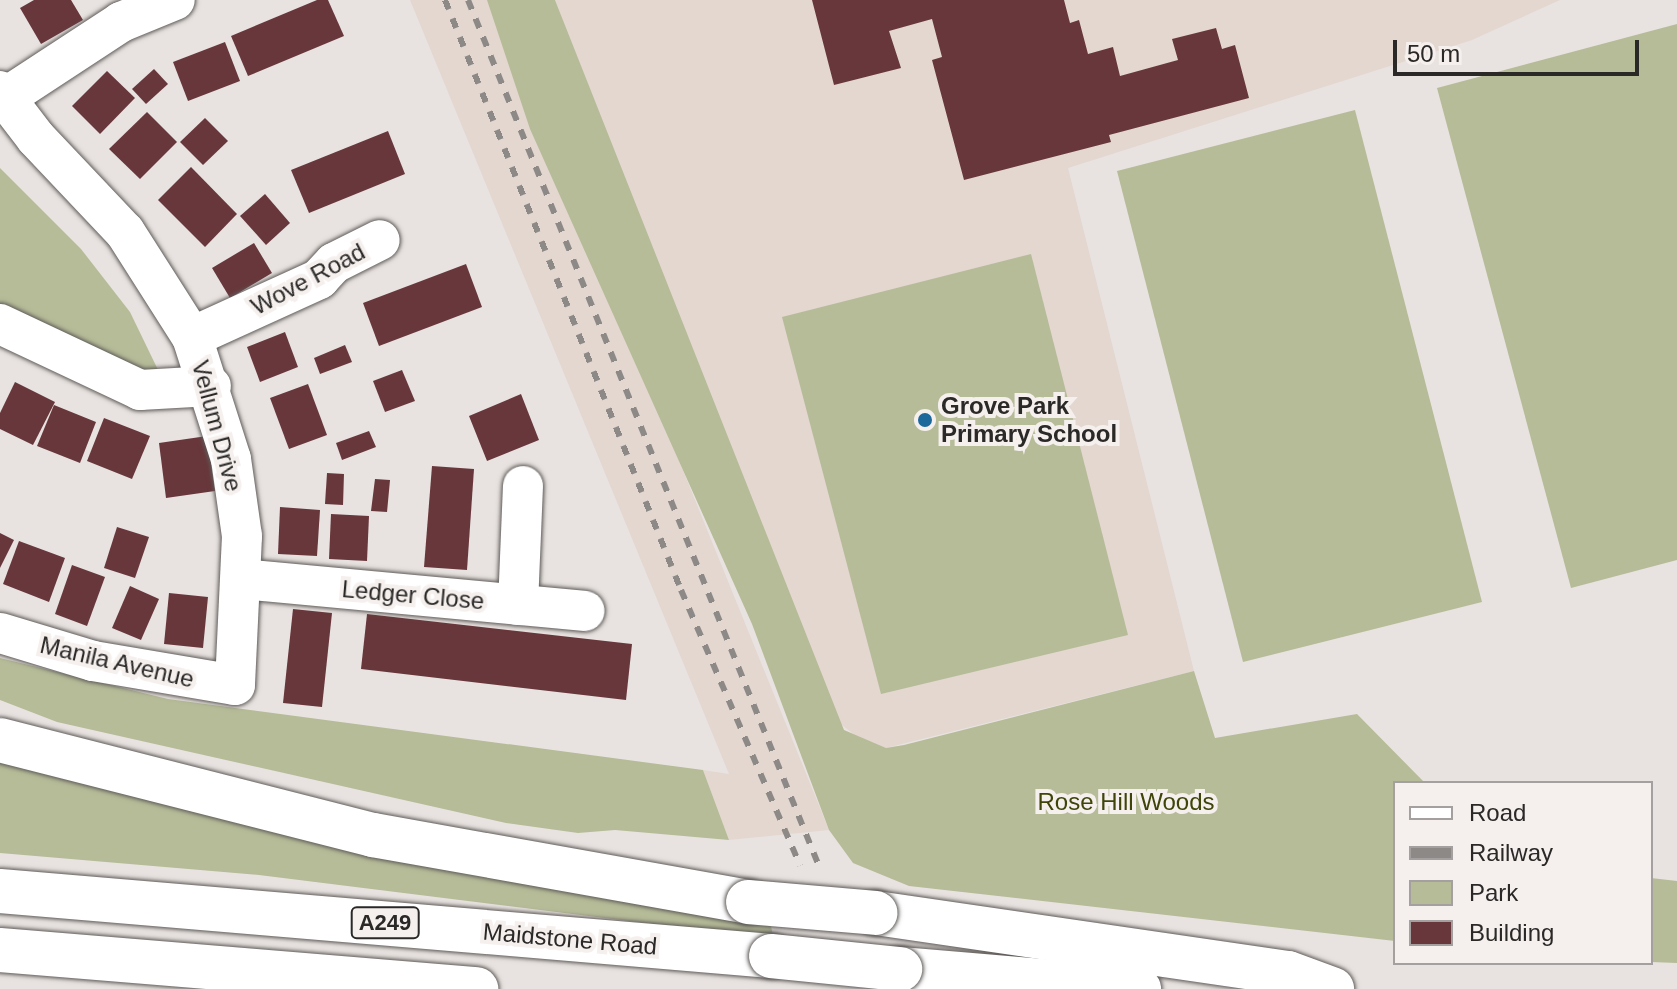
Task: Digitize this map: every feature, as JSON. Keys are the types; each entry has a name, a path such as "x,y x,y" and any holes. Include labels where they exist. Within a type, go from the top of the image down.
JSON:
{"highway":[{"path":"0,740 373,835 748,902 876,913 1288,973 1332,989"},
{"name":"Maidstone Road","path":"0,891 1139,989"},
{"path":"0,950 476,989"}],"street":[{"path":"2,94 121,22 175,0"},
{"name":"Vellum Drive","path":"2,94 36,138 125,232 192,337 211,386 231,459 242,536 235,685"},
{"name":"Wove Road","path":"192,337 319,279 334,263 380,240"},
{"path":"0,324 140,390 211,386"},
{"path":"518,605 523,486"},
{"name":"Ledger Close","path":"241,579 585,611"},
{"name":"Manila Avenue","path":"0,633 93,661 235,685"}],"shaded area":[{"path":"410,0 492,0 829,830 729,840 703,770 729,774"},
{"name":"Grove Park Primary School","path":"555,0 1560,0 1472,40 1068,168 1194,671 886,748 862,741 837,721"}],"green space":[{"name":"Rose Hill Woods","path":"487,0 555,0 844,730 886,748 904,745 1194,671 1215,738 1357,714 1423,781 1393,781 1393,941 909,886 853,863 829,830 752,624 530,129"},
{"path":"1677,24 1677,560 1571,588 1437,88"},
{"path":"1355,110 1482,602 1243,662 1117,171"},
{"path":"0,168 81,249 130,312 160,374 136,381 0,317"},
{"path":"1031,254 1128,635 881,694 782,317"},
{"path":"0,658 168,699 703,770 729,840 615,830 578,833 506,823 57,722 0,700"},
{"path":"0,754 769,918 774,939 259,875 0,853"},
{"path":"1653,878 1677,881 1677,963 1653,962"}],"building":[{"path":"34,0 71,0 83,20 41,44 20,8"},
{"path":"317,0 328,0 344,36 248,76 231,36"},
{"path":"812,0 1064,0 1070,23 1079,20 1088,54 1113,47 1120,76 1178,60 1172,39 1216,28 1222,49 1235,45 1249,98 1109,135 1111,142 964,180 932,60 942,57 932,19 889,31 901,68 834,85"},
{"path":"225,42 240,81 188,101 173,62"},
{"path":"154,69 168,84 146,104 132,89"},
{"path":"107,71 135,98 100,134 72,106"},
{"path":"147,112 177,142 140,179 109,149"},
{"path":"205,118 228,141 203,165 180,142"},
{"path":"388,131 405,174 309,213 291,170"},
{"path":"191,167 237,214 205,247 158,200"},
{"path":"265,194 290,223 266,245 240,216"},
{"path":"254,243 272,273 230,298 212,268"},
{"path":"466,264 482,307 379,346 363,303"},
{"path":"285,332 298,367 260,382 247,347"},
{"path":"345,345 352,362 320,374 314,358"},
{"path":"402,370 415,401 385,412 373,381"},
{"path":"15,382 55,402 33,445 0,429 0,413"},
{"path":"308,384 327,435 289,449 270,398"},
{"path":"521,394 539,440 487,461 469,416"},
{"path":"54,405 96,422 80,463 37,446"},
{"path":"104,418 150,436 132,479 87,461"},
{"path":"369,431 376,447 342,460 336,443"},
{"path":"207,436 215,491 166,498 159,443"},
{"path":"432,466 474,469 467,570 424,567"},
{"path":"327,473 344,474 343,505 325,504"},
{"path":"375,479 390,480 387,512 371,511"},
{"path":"280,507 320,510 317,556 278,554"},
{"path":"331,514 369,516 367,561 329,559"},
{"path":"117,527 149,537 135,578 104,568"},
{"path":"0,533 14,540 0,568"},
{"path":"19,541 65,558 49,602 3,584"},
{"path":"72,565 105,577 87,626 55,614"},
{"path":"130,586 159,599 141,640 112,628"},
{"path":"169,593 208,597 203,648 164,644"},
{"path":"293,609 332,613 322,707 283,703"},
{"path":"367,614 632,644 626,700 361,669"}],"railway":[{"path":"445,0 681,590 800,865"},
{"path":"468,0 819,866"}],"place":[{"name":"Grove Park Primary School","path":"925,420"}]}
